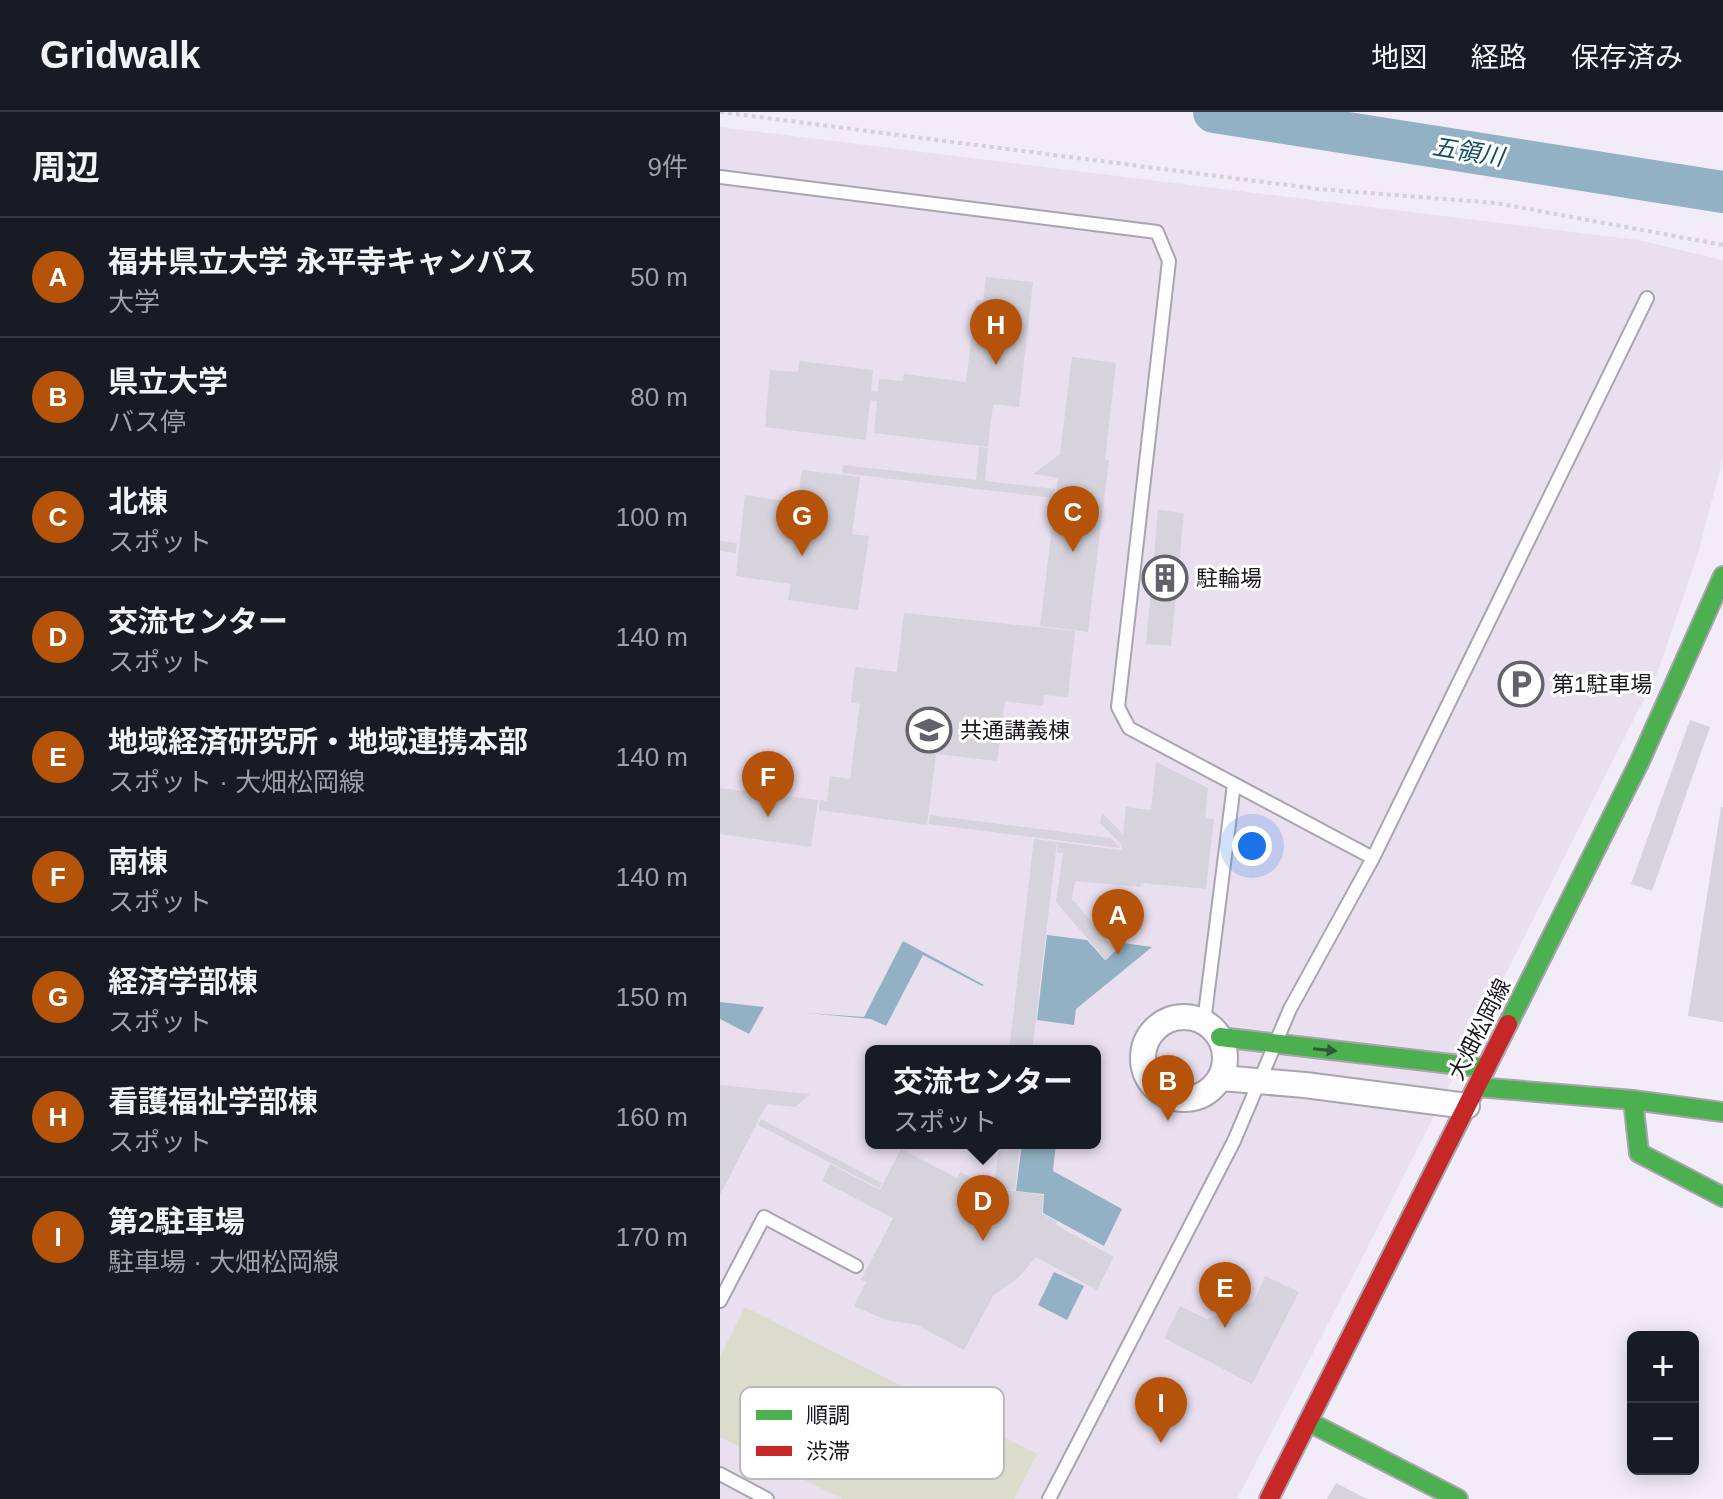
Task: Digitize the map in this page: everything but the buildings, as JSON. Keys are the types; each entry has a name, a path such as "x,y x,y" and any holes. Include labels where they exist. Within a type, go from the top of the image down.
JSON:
{"main road":[{"name":"大畑松岡線","path":"1269,1499 1640,761 1723,576"},
{"path":"1212,1029 1275,1044 1486,1068"},
{"path":"1472,1096 1633,1100 1723,1112"},
{"path":"1633,1100 1639,1153 1723,1197"},
{"path":"1309,1422 1458,1499"}],"street":[{"path":"1184,1017 1212,1029 1225,1051 1225,1065 1221,1078 1211,1090 1199,1097 1181,1100 1167,1096 1153,1085 1145,1073 1143,1051 1157,1027 1184,1017"},
{"path":"1221,1078 1472,1096"}],"lane":[{"path":"720,177 1157,232 1169,261 1118,707 1129,728 1373,858"},
{"path":"1049,1499 1234,1141 1290,1009 1373,858 1647,298"},
{"path":"1212,1029 1234,784"},
{"path":"720,1301 764,1217 856,1266"},
{"path":"720,1474 767,1499"}],"path":[{"path":"720,112 1318,189 1496,203 1723,245"}],"shaded area":[{"path":"720,127 1638,240 1723,260 1723,458 1699,550 1658,671 1372,1239 1237,1499 720,1499"},
{"path":"745,1307 904,1387 740,1387 740,1447 720,1437 720,1357"},
{"path":"1004,1437 1037,1454 1014,1499 842,1499 803,1479 1004,1479"}],"water":[{"path":"1047,935 1087,940 1105,960 1117,949 1110,941 1152,947 1076,1009 1074,1025 1037,1020"},
{"path":"903,941 984,985 923,955 886,1026 871,1019 807,1013 864,1017"},
{"path":"720,1002 764,1007 749,1034 720,1019"},
{"path":"1021,1149 1055,1149 1053,1171 1122,1209 1104,1246 1043,1213 1044,1194 1016,1191"},
{"path":"1054,1272 1084,1286 1067,1320 1038,1305"}],"waterway":[{"name":"五領川","path":"1214,112 1723,192"}],"traffic: fast":[{"path":"1508,1024 1640,761 1723,576"},
{"path":"1220,1037 1486,1068"},
{"path":"1477,1087 1633,1100 1723,1112"},
{"path":"1633,1100 1639,1153 1723,1197"},
{"path":"1309,1422 1458,1499"}],"traffic: jam":[{"path":"1269,1499 1508,1024"}],"place":[{"name":"看護福祉学部棟","path":"996,365"},
{"name":"北棟","path":"1073,552"},
{"name":"経済学部棟","path":"802,556"},
{"name":"駐輪場","path":"1165,578"},
{"name":"第1駐車場","path":"1521,684"},
{"name":"共通講義棟","path":"929,730"},
{"name":"南棟","path":"768,817"},
{"name":"福井県立大学 永平寺キャンパス","path":"1118,955"},
{"name":"県立大学","path":"1168,1121"},
{"name":"交流センター","path":"983,1241"},
{"name":"地域経済研究所・地域連携本部","path":"1225,1328"},
{"name":"第2駐車場","path":"1161,1443"}]}
